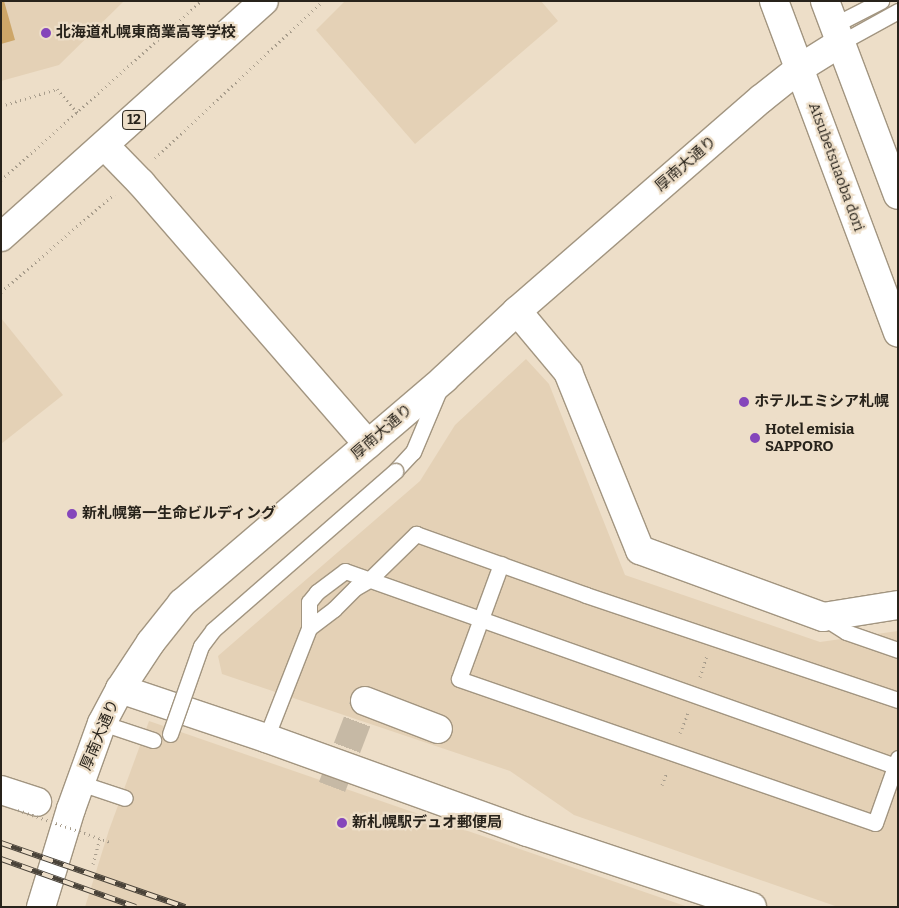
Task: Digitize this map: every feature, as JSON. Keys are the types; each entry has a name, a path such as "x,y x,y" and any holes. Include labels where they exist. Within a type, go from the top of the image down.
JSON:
{"main road":[{"name":"12","path":"1,237 105,146 264,1"},
{"name":"Atsubetsuaoba dori","path":"774,1 898,333"},
{"path":"833,23 898,195"},
{"name":"厚南大通り","path":"41,907 80,782 102,723 120,688 151,642 182,603 444,379 517,311 800,68 833,23"},
{"path":"105,146 141,183 368,444"},
{"path":"517,311 568,372 640,550 823,617 898,605"},
{"path":"120,688 266,738 526,832 752,907"},
{"path":"365,701 438,729"}],"lane":[{"path":"833,23 882,1"},
{"path":"833,23 898,11"},
{"path":"170,734 201,646 213,630 395,471 413,452 444,379"},
{"path":"309,628 334,610 355,588 369,580 416,534 898,700"},
{"path":"266,738 309,628 309,602 317,592 345,572 480,620 896,762 875,823 458,678 480,620 500,564"},
{"path":"823,617 846,632 898,650"},
{"path":"102,723 153,740"},
{"path":"80,782 125,798"}],"path":[{"path":"1,180 201,1"},
{"path":"152,161 323,1"},
{"path":"1,106 57,90 78,113"},
{"path":"1,292 119,190"},
{"path":"19,800 110,842"},
{"path":"94,864 100,838"}],"shaded area":[{"name":"北海道札幌東商業高等学校","path":"1,1 124,1 59,65 1,81"},
{"path":"1,1 4,1 15,40 1,44"},
{"path":"345,1 541,1 558,21 415,144 316,30"},
{"path":"1,318 63,395 1,444"},
{"path":"526,359 549,384 625,575 820,642 898,631 898,907 838,907 574,815 510,771 222,674 218,656 420,481 455,425"},
{"path":"149,721 688,907 85,907 109,830"}],"tunnel":[{"path":"332,787 365,701"}],"railway":[{"path":"1,843 185,907"},
{"path":"1,859 136,907"}],"place":[{"name":"北海道札幌東商業高等学校","path":"46,33"},
{"name":"ホテルエミシア札幌","path":"744,402"},
{"name":"Hotel emisia SAPPORO","path":"755,438"},
{"name":"新札幌第一生命ビルディング","path":"72,514"},
{"name":"新札幌駅デュオ郵便局","path":"342,823"}]}
